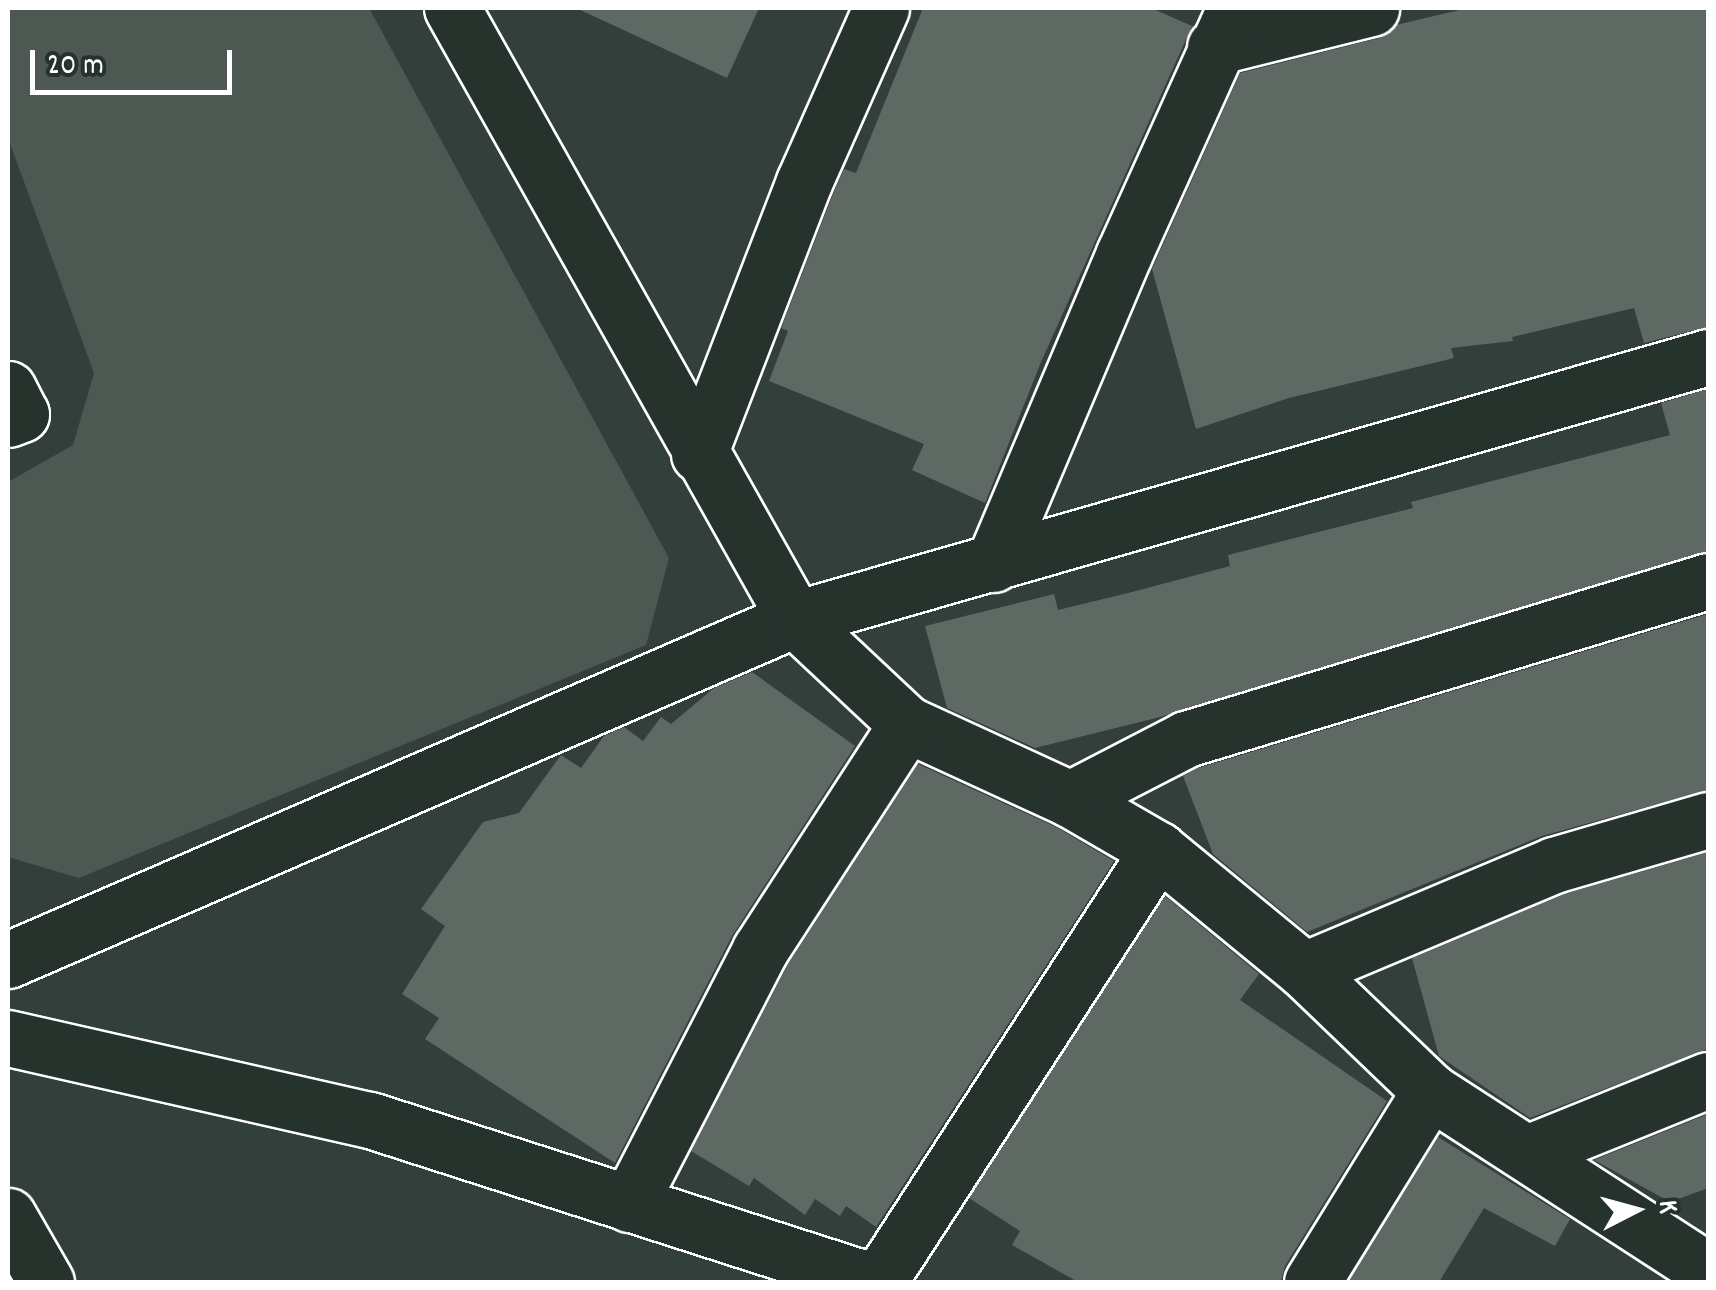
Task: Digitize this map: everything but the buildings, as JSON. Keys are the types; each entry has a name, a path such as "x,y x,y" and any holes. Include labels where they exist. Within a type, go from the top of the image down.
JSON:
{"street":[{"path":"452,8 795,619 907,724 1070,799 1158,850 1304,970 1430,1091 1708,1271"},
{"path":"699,454 804,182 880,8"},
{"path":"993,564 1227,18 1370,8"},
{"path":"8,960 795,619 1708,358"},
{"path":"8,389 21,414 8,419"},
{"path":"1070,799 1186,738 1708,581"},
{"path":"629,1204 760,950 907,724"},
{"path":"1304,970 1554,865 1708,820"},
{"path":"8,1038 370,1120 876,1282 1158,850"},
{"path":"1527,1153 1708,1080"},
{"path":"1312,1282 1430,1091"},
{"path":"8,1216 46,1282"}],"shaded area":[{"path":"8,8 369,8 669,558 646,645 79,878 8,857 8,482 73,445 94,373 8,138"}]}
